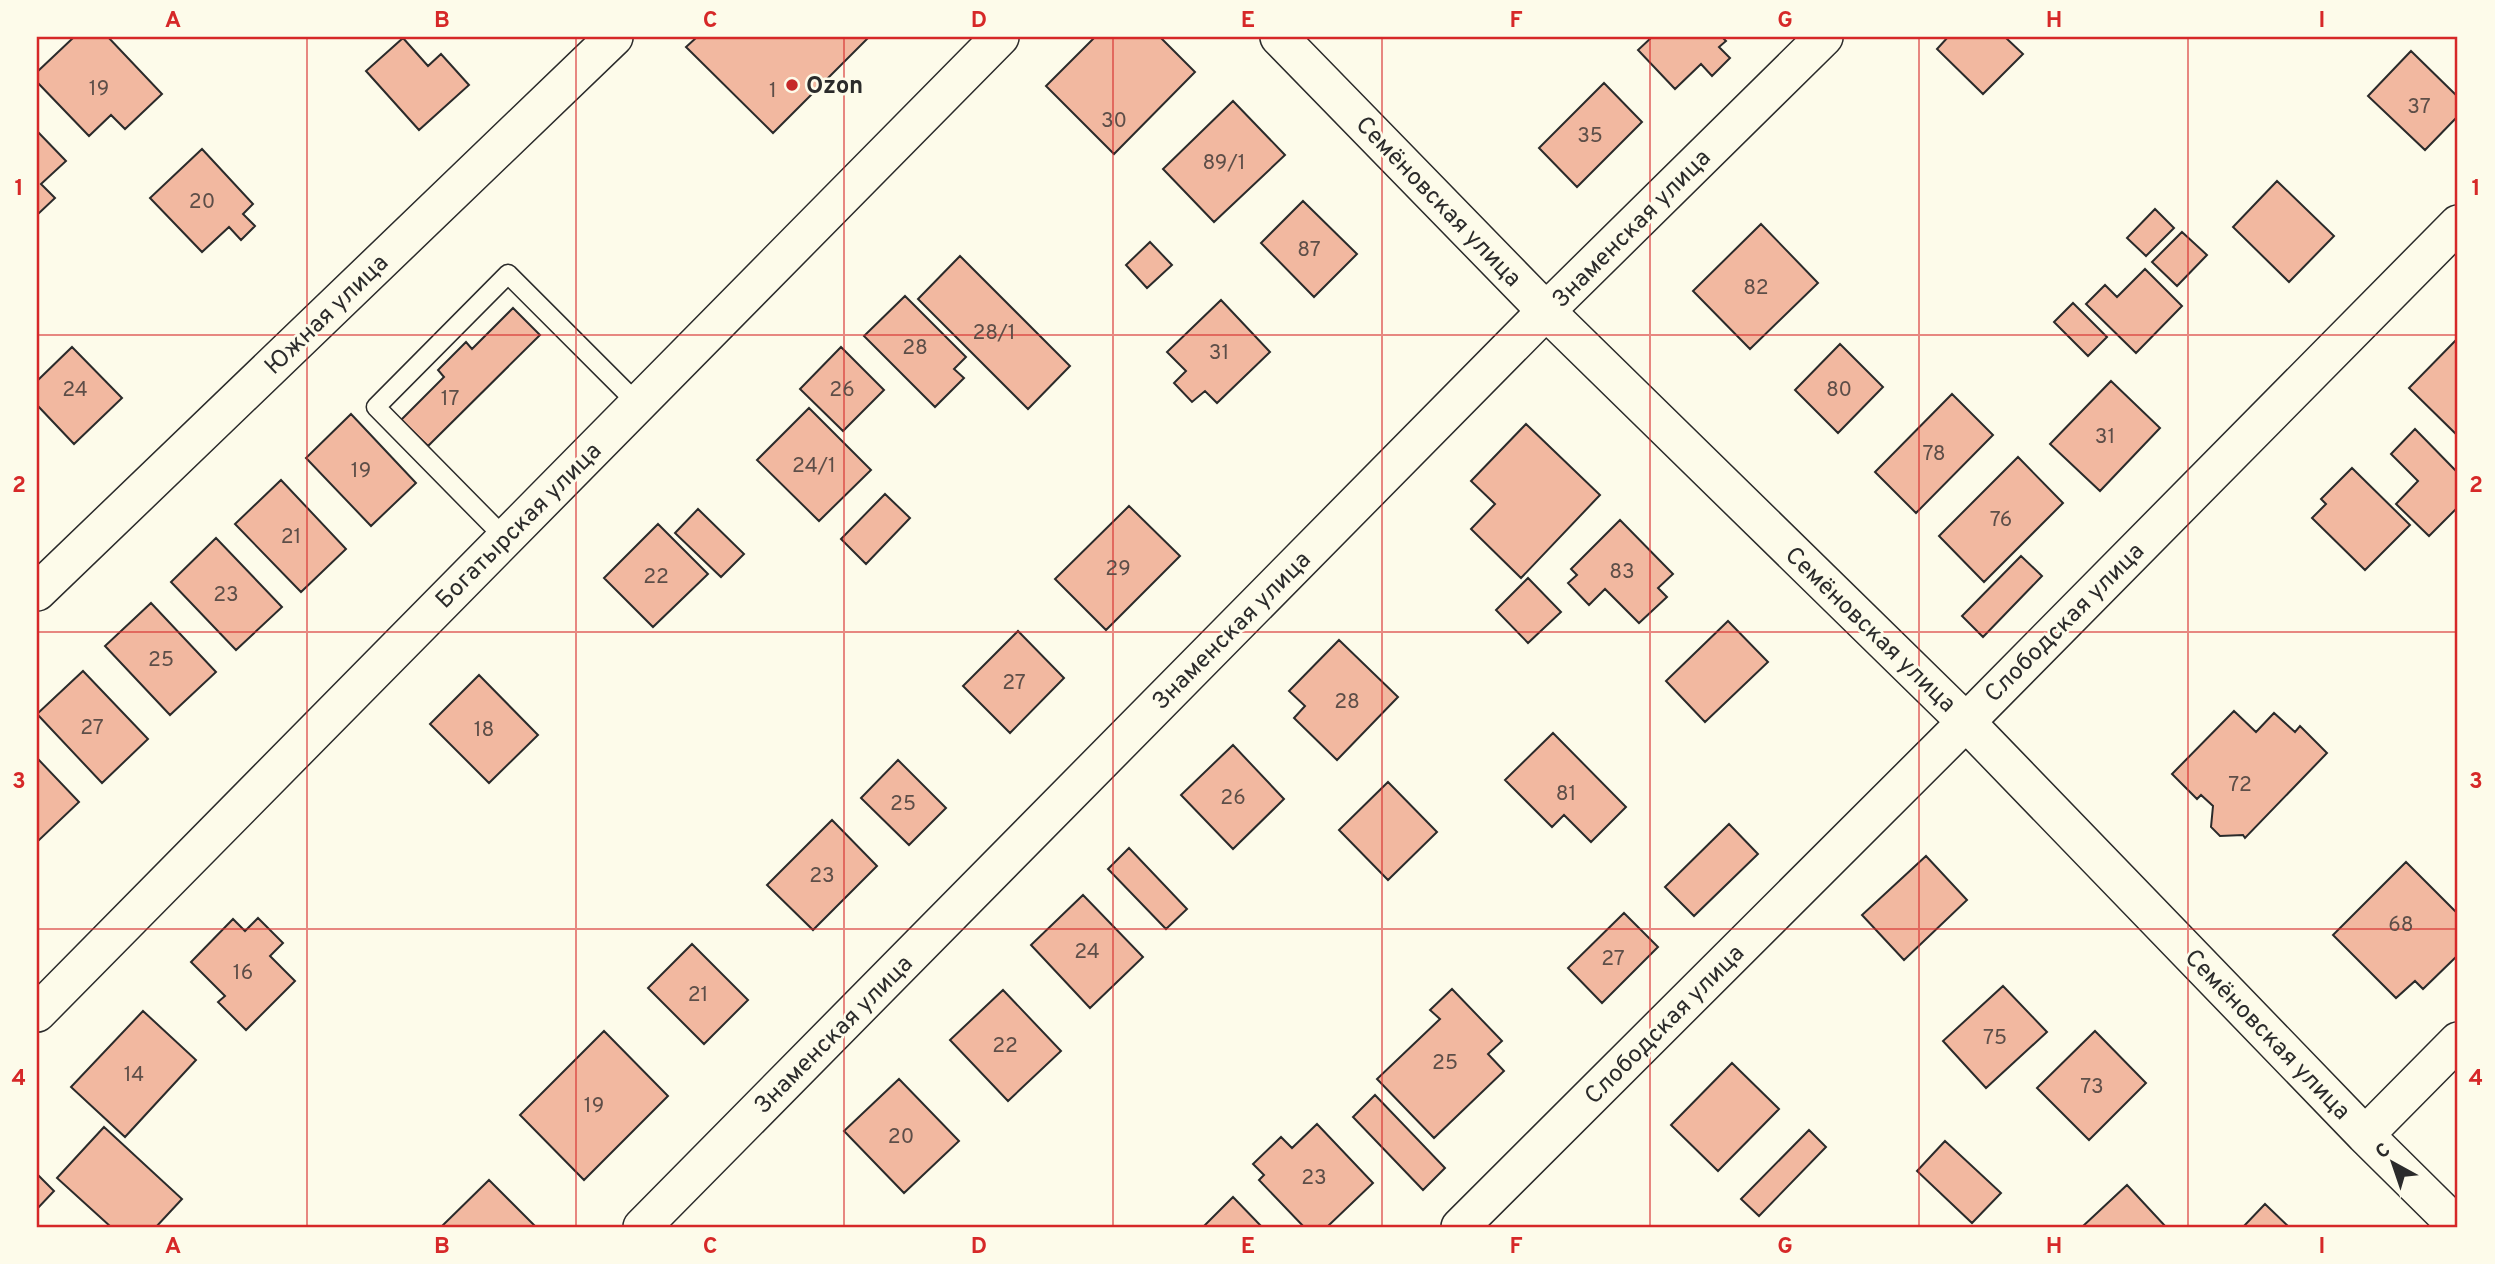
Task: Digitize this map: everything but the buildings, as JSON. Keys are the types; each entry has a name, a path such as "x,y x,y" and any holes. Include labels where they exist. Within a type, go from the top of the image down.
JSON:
{"street":[{"name":"Южная улица","path":"37,592 614,37"},
{"name":"Богатырская улица","path":"37,1013 1000,37"},
{"name":"Семёновская улица","path":"1279,37 1546,311 1966,722 2365,1135 2458,1227"},
{"name":"Знаменская улица","path":"642,1227 1546,311 1824,37"},
{"name":"Слободская улица","path":"1460,1227 1966,722 2458,224"},
{"path":"2365,1135 2458,1041"}],"lane":[{"path":"505,538 376,407 498,284 508,274 638,404"}],"place":[{"name":"Ozon","path":"792,85"}]}
